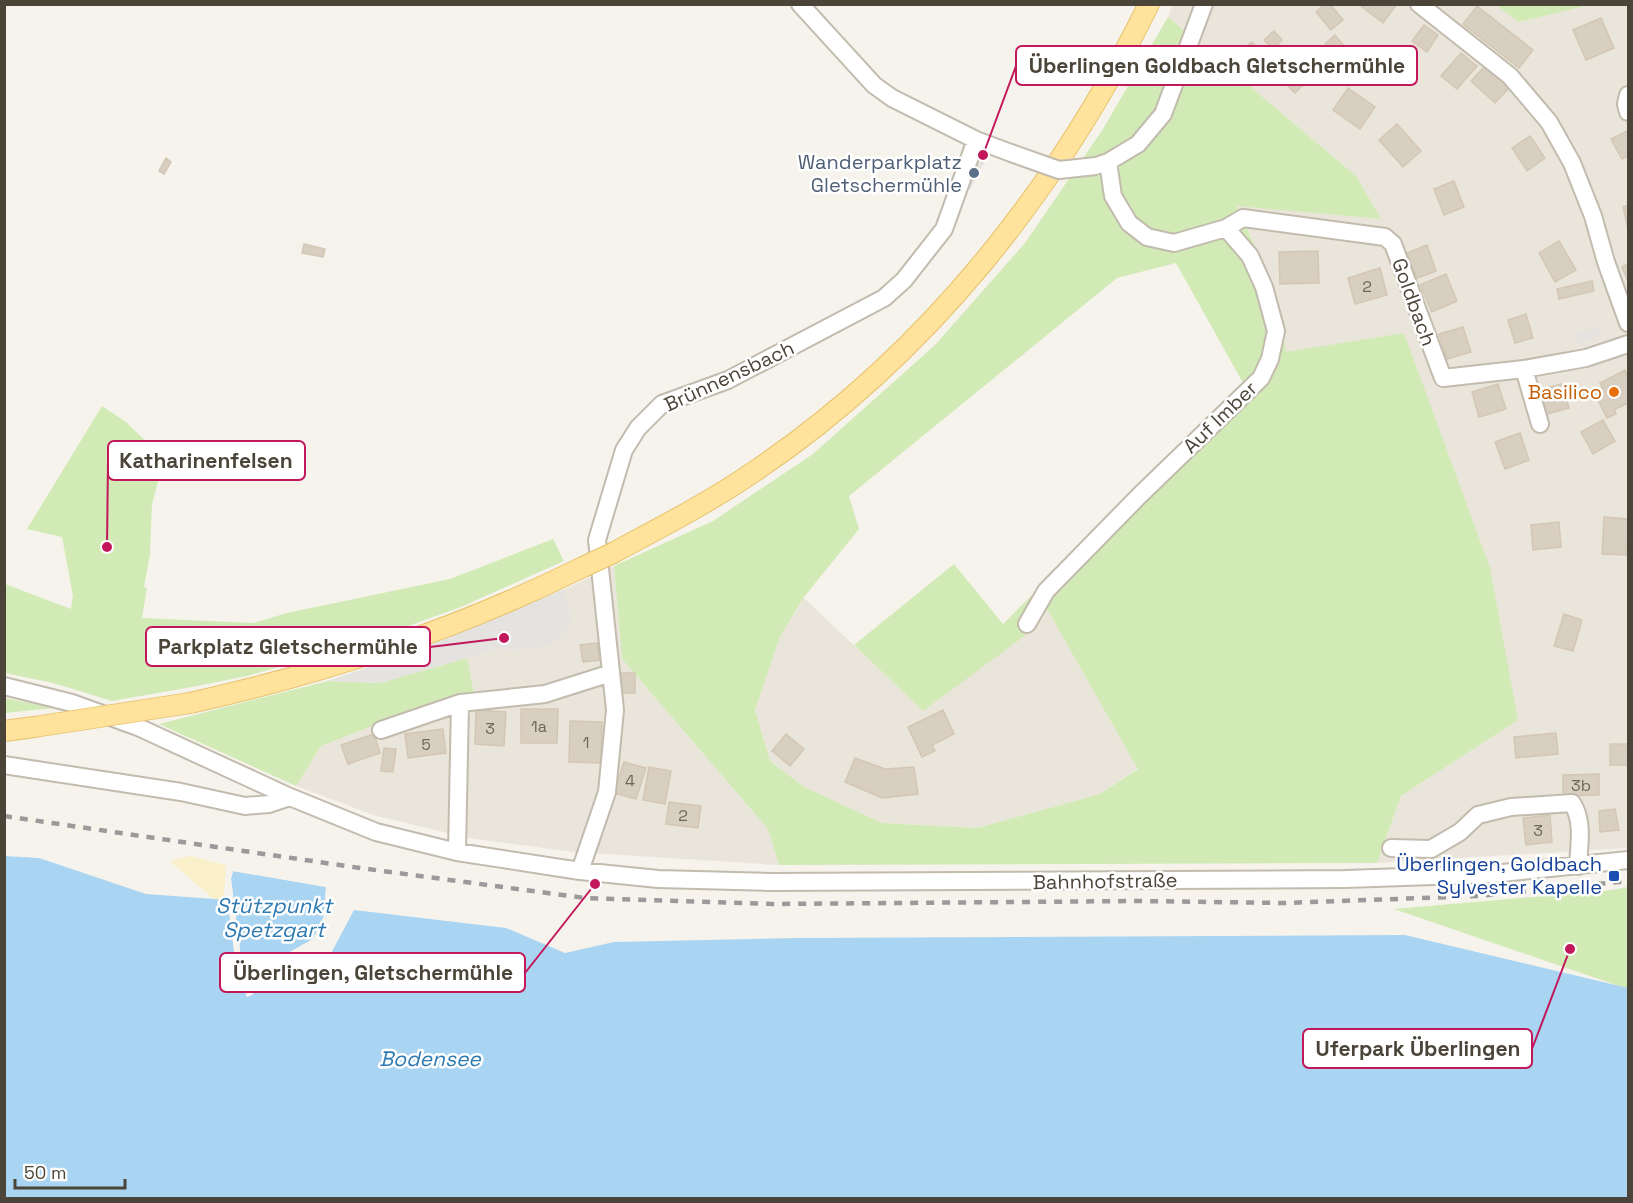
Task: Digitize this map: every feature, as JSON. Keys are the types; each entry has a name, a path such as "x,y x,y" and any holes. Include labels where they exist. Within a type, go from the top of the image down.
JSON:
{"main road":[{"path":"4,731 190,703 331,667 411,640 490,610 613,553 755,472 854,394 901,352 987,260 1062,159 1096,105 1149,4"}],"street":[{"path":"800,4 874,85 892,98 976,140 1059,170 1102,164 1138,144 1163,114 1204,4"},
{"path":"1419,4 1510,76 1549,122 1572,163 1626,310"},
{"path":"1629,95 1626,104 1629,112"},
{"name":"Brünnensbach","path":"580,872 607,792 615,710 597,540 624,450 638,428 662,404 728,380 884,298 904,280 944,229 976,140"},
{"path":"1102,164 1113,196 1129,223 1147,237 1174,243 1226,228"},
{"name":"Goldbach","path":"1226,228 1243,218 1385,237 1393,244 1443,378 1524,369 1586,358 1629,344"},
{"name":"Auf Imber","path":"1027,624 1046,591 1139,496 1261,378 1270,359 1276,331 1264,287 1250,256 1226,228"},
{"path":"1524,369 1539,424"},
{"path":"381,730 459,704 545,694 611,673"},
{"name":"Bahnhofstraße","path":"4,686 72,703 138,727 290,797 376,832 458,852 580,872 658,879 771,882 1345,879 1493,874 1629,860"},
{"path":"458,852 459,704"},
{"path":"4,765 181,792 245,806 269,804 290,797"},
{"path":"1391,848 1431,849 1460,832 1478,815 1511,807 1572,803 1578,813 1580,838 1578,866"}],"shaded area":[{"path":"1173,4 1496,4 1519,22 1590,5 1628,5 1628,848 1377,863 1401,796 1518,720 1286,352 1277,295 1237,205 1380,219 1356,176 1168,17"},
{"name":"Wanderparkplatz Gletschermühle","path":"975,155 985,161 970,190 965,186"},
{"path":"1599,326 1602,335 1577,344 1573,335"},
{"path":"614,566 622,659 768,829 779,865 573,852 469,838 376,816 296,786 321,746 422,707 474,693 467,658 498,649 520,650 571,619 565,589"},
{"path":"565,589 571,619 564,634 550,645 520,650 498,649 380,683 328,681 438,642"},
{"path":"804,598 923,711 1047,609 1138,768 1100,794 977,828 882,823 804,787 770,761 755,710 780,637"}],"green space":[{"path":"1496,5 1590,5 1519,22"},
{"path":"1168,17 1356,176 1381,219 1237,206 1277,295 1286,352 1404,333 1490,568 1518,720 1401,796 1377,863 779,865 768,829 622,659 614,566 713,521 813,454 935,345 1025,243 1103,129","holes":["1176,263 1243,383 1003,624 954,564 854,645 923,711 1031,631 1047,609 1138,769 1100,794 977,828 882,823 804,787 770,761 755,710 780,637 804,597 859,529 849,496 1117,278"]},
{"path":"102,406 126,422 156,451 187,462 159,478 152,504 150,554 144,587 147,588 142,618 253,623 287,613 450,579 553,539 564,561 461,607 355,645 247,676 112,701 53,683 5,673 5,584 71,609 73,596 62,537 27,529"},
{"path":"467,658 474,693 422,707 321,746 296,786 159,724 328,681 380,683"},
{"path":"5,698 54,708 5,713"},
{"path":"1628,887 1628,989 1394,909 1612,890"}],"sand":[{"path":"190,856 226,865 223,907 170,861"}],"water":[{"name":"Bodensee","path":"4,856 39,858 146,894 228,900 235,959 247,997 253,994 241,958 231,879 233,871 326,887 324,916 313,939 281,957 291,977 330,955 354,910 506,928 565,953 614,942 798,938 1405,935 1628,988 1628,1198 5,1198"}],"pier":[{"path":"231,868 329,886 327,917 316,941 285,959 292,973 328,952 351,908 355,907 330,955 291,977 281,957 313,939 324,916 326,887 233,871 231,879 241,958 253,994 247,997 235,959 227,897 231,900 228,879"}],"building":[{"path":"1325,4 1330,4 1343,20 1331,30 1316,12"},
{"path":"1362,4 1397,4 1383,23 1361,6"},
{"path":"1477,6 1533,50 1519,68 1463,24"},
{"path":"1601,18 1614,48 1586,60 1573,30"},
{"path":"1424,25 1438,35 1427,52 1412,41"},
{"path":"1274,31 1282,40 1273,49 1264,40"},
{"path":"1335,35 1349,52 1338,61 1325,44"},
{"path":"1252,42 1270,63 1257,74 1239,52"},
{"path":"1461,53 1477,66 1457,89 1441,76"},
{"path":"1293,57 1312,76 1295,93 1276,74"},
{"path":"1486,65 1510,87 1495,103 1471,81"},
{"path":"1348,88 1375,107 1360,129 1333,110"},
{"path":"1397,124 1421,151 1403,167 1379,140"},
{"path":"1627,131 1628,156 1622,159 1611,139"},
{"path":"1530,136 1545,158 1527,171 1512,148"},
{"path":"166,158 171,162 164,174 159,171"},
{"path":"1454,181 1464,207 1444,215 1434,189"},
{"path":"1628,205 1628,229 1623,207"},
{"path":"1559,241 1576,270 1555,282 1539,253"},
{"path":"304,244 325,249 323,257 302,253"},
{"path":"1427,245 1436,271 1417,278 1407,253"},
{"path":"1318,251 1319,283 1280,284 1279,252"},
{"path":"1628,264 1628,278 1627,279 1622,267"},
{"path":"1380,268 1387,295 1355,304 1348,278"},
{"path":"1446,274 1457,301 1432,312 1420,285"},
{"path":"1592,281 1594,291 1559,299 1557,289"},
{"path":"1526,314 1533,338 1515,343 1508,320"},
{"path":"1463,327 1471,352 1447,359 1439,334"},
{"name":"Basilico","path":"1625,370 1628,378 1628,403 1614,410 1616,414 1607,418 1595,394 1603,390 1600,383"},
{"path":"1498,384 1506,409 1479,417 1472,392"},
{"path":"1562,384 1569,408 1547,414 1540,390"},
{"path":"1603,420 1615,441 1593,454 1581,432"},
{"path":"1520,433 1529,460 1505,469 1495,442"},
{"path":"1604,517 1628,519 1627,555 1602,554"},
{"path":"1559,522 1561,547 1533,550 1531,525"},
{"path":"1564,614 1582,620 1573,651 1554,646"},
{"path":"597,643 600,660 583,662 580,645"},
{"path":"618,673 635,673 635,693 619,693"},
{"path":"521,709 558,709 557,743 521,743"},
{"path":"476,710 506,712 504,746 475,744"},
{"path":"943,710 954,734 932,745 935,751 922,757 908,727"},
{"path":"570,721 602,722 601,763 569,762"},
{"path":"443,729 446,753 408,758 405,734"},
{"path":"1556,733 1558,754 1516,758 1514,737"},
{"path":"374,734 380,753 348,764 341,745"},
{"path":"786,734 804,749 790,766 772,751"},
{"path":"1610,744 1628,744 1628,765 1610,765"},
{"path":"384,748 396,749 393,772 381,771"},
{"path":"855,758 885,769 914,767 918,794 882,798 845,782"},
{"path":"624,762 646,768 636,799 614,793"},
{"path":"649,767 671,771 665,804 643,800"},
{"path":"1599,774 1599,795 1563,796 1563,775"},
{"path":"669,802 701,806 698,828 666,824"},
{"path":"1615,809 1619,830 1600,832 1599,811"},
{"path":"1550,815 1552,842 1526,845 1523,818"}],"railway":[{"path":"4,816 585,898 773,904 1139,901 1284,903 1478,896 1628,881"}],"place":[{"name":"Überlingen Goldbach Gletschermühle","path":"983,155"},
{"name":"Wanderparkplatz Gletschermühle","path":"974,173"},
{"name":"Basilico","path":"1614,392"},
{"name":"Katharinenfelsen","path":"107,547"},
{"name":"Parkplatz Gletschermühle","path":"504,638"},
{"name":"Überlingen, Goldbach Sylvester Kapelle","path":"1614,876"},
{"name":"Überlingen, Gletschermühle","path":"595,884"},
{"name":"Uferpark Überlingen","path":"1570,949"}],"water label":[{"name":"Stützpunkt Spetzgart","path":"274,918"}]}
